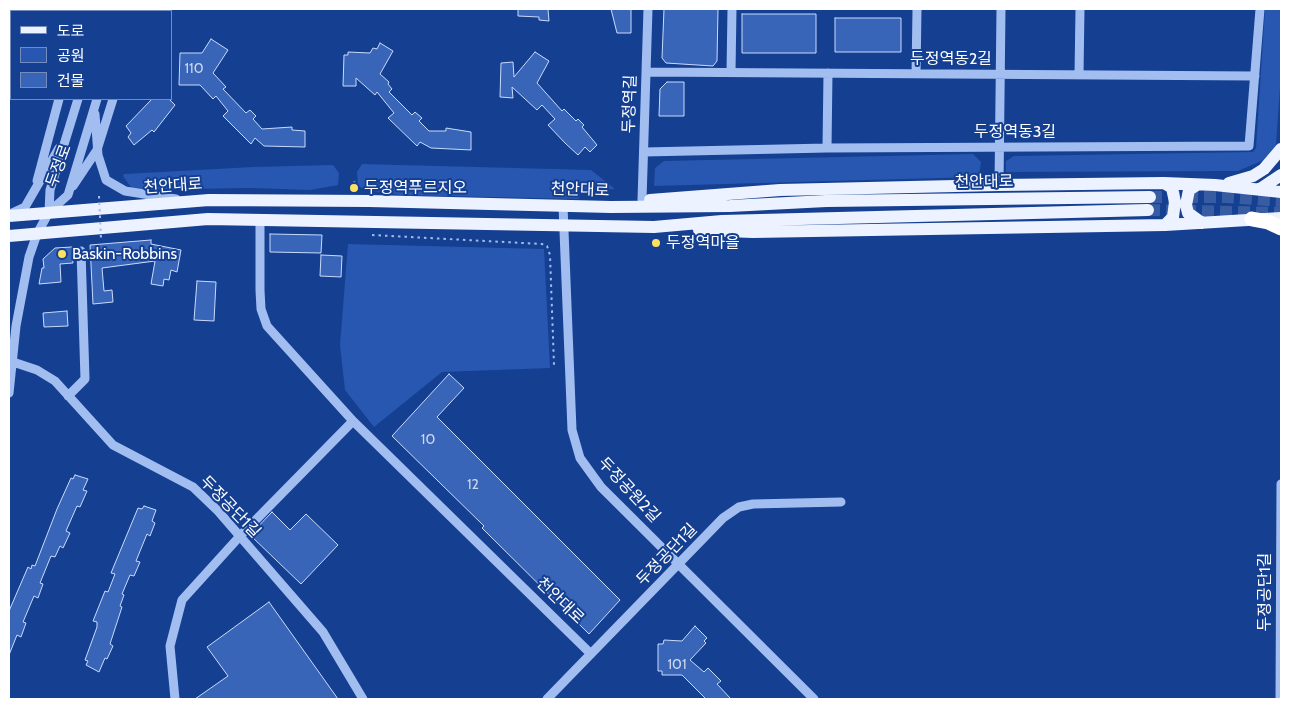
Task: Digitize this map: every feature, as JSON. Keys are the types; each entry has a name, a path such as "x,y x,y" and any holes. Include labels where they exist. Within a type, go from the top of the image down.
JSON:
{"highway":[{"path":"1252,219 1268,222 1281,228"}],"main road":[{"path":"1215,185 1253,176 1264,169 1281,149"},
{"path":"1260,189 1281,175"},
{"path":"1164,183 1172,188 1175,202 1173,217 1165,225"},
{"path":"611,208 642,200 780,190 1164,183 1215,185 1281,192"},
{"path":"1197,185 1188,190 1186,205 1188,213 1202,223"},
{"name":"천안대로","path":"9,216 189,201 278,199 611,208 730,206 836,200 1150,197"},
{"name":"천안대로","path":"9,236 181,220 260,219 654,227 731,221 1148,210"},
{"path":"654,227 753,232 1165,225 1281,218"}],"street":[{"name":"두정역길","path":"642,200 648,9"},
{"path":"731,72 732,9"},
{"path":"916,74 917,9"},
{"path":"999,185 1001,9"},
{"path":"1079,75 1080,9"},
{"name":"두정역동3길","path":"644,152 827,148 1249,146 1260,9"},
{"name":"두정역동2길","path":"646,72 1255,76"},
{"path":"827,148 828,73"},
{"path":"33,194 59,100"},
{"name":"두정로","path":"49,212 50,190 78,100"},
{"path":"68,195 97,150 113,100"},
{"path":"96,102 97,150 103,175 112,184 126,191 189,201"},
{"name":"두정로","path":"49,212 68,195 96,102"},
{"path":"9,216 25,207 70,125"},
{"name":"두정공원2길","path":"563,206 572,430 580,458 601,487 814,699"},
{"path":"9,393 16,326 27,267 37,234 49,212"},
{"name":"천안대로","path":"260,219 261,310 267,326 353,421 590,654"},
{"path":"68,396 85,379 81,251"},
{"name":"두정공단1길","path":"13,362 37,370 55,381 112,445 193,487 240,536 323,632 363,699"},
{"path":"175,699 170,646 182,600 240,536 353,421"},
{"name":"두정공단1길","path":"1280,699 1281,484"},
{"name":"두정공단1길","path":"546,699 723,518 739,507 753,504 841,502"}],"path":[{"path":"354,178 354,184"},
{"path":"99,196 101,240"},
{"path":"368,235 542,244 548,246 550,255 554,365"}],"green space":[{"path":"1265,9 1281,9 1281,73 1276,145 1264,160 1238,171 1006,172 1006,161 1014,156 1253,152 1256,148"},
{"path":"973,154 981,162 979,175 975,177 654,186 655,168 664,161"},
{"path":"362,164 591,170 615,189 581,190 579,199 400,195 366,190 358,186 357,172"},
{"path":"333,165 339,173 338,185 310,190 250,188 133,190 123,176 124,174 253,167"},
{"path":"348,244 544,249 550,368 442,372 374,427 345,390 340,345"}],"building":[{"path":"518,9 548,9 549,21 539,20 539,17 518,16"},
{"path":"611,9 631,9 631,33 617,33"},
{"path":"664,9 718,9 717,61 713,66 666,63 662,58"},
{"path":"742,14 816,14 816,53 742,53"},
{"path":"835,18 901,18 901,52 835,52"},
{"path":"211,39 228,50 213,73 226,87 223,89 246,113 250,110 256,116 253,119 262,129 292,127 292,130 305,131 305,147 264,146 255,138 251,144 223,116 228,111 216,96 213,99 200,85 179,85 180,53 202,53"},
{"path":"380,43 393,51 380,74 389,82 388,84 392,89 389,92 412,115 415,112 422,118 419,121 429,131 446,131 446,128 471,132 471,150 431,148 420,142 417,146 388,118 394,113 377,92 375,95 356,78 356,86 343,86 344,55 348,55 348,52 370,53 373,48 377,49"},
{"path":"535,52 549,61 537,83 562,111 564,109 576,121 578,119 584,125 582,127 597,145 590,152 585,147 578,155 565,143 548,125 555,119 542,105 537,110 512,87 513,98 500,97 501,63 513,62 514,77"},
{"path":"667,82 684,82 684,116 659,116 660,89"},
{"path":"151,100 170,100 175,105 154,132 152,130 134,145 128,137 131,133 126,126"},
{"path":"270,234 322,235 321,253 270,252"},
{"path":"151,240 151,244 181,250 177,272 171,270 169,280 164,279 163,286 151,284 155,261 102,268 104,291 112,290 113,302 93,304 90,245"},
{"path":"72,247 73,263 60,264 61,282 39,284 42,268 44,268 43,259 55,248"},
{"path":"321,255 342,256 341,277 320,276"},
{"path":"197,281 216,282 214,321 194,320"},
{"path":"67,311 68,326 44,327 43,313"},
{"path":"449,374 464,388 437,417 620,600 589,634 482,528 484,526 392,436"},
{"path":"75,475 88,479 83,490 87,491 80,507 77,506 66,531 70,533 63,548 60,546 55,557 51,556 40,583 43,584 38,598 34,596 23,622 26,623 21,637 17,635 9,655 9,611 28,567 31,569 32,565 35,566 57,509 71,478 73,479"},
{"path":"144,506 156,510 152,521 155,523 150,536 147,534 136,561 140,562 134,576 130,575 122,594 124,595 120,606 122,607 110,644 113,646 99,672 86,665 88,661 85,660 97,627 97,622 93,621 105,591 108,592 115,574 111,573 138,508 142,509"},
{"path":"272,512 290,530 306,514 338,545 301,584 250,535"},
{"path":"269,602 338,699 195,699 228,676 207,647"},
{"path":"695,626 707,638 704,641 706,643 690,660 704,672 708,668 721,681 717,684 731,699 706,699 682,675 662,675 662,671 658,671 658,644 663,644 664,640 682,641"}],"tunnel":[{"path":"1150,197 1227,197 1281,201"},
{"path":"1148,210 1281,213"}],"place":[{"name":"두정역푸르지오","path":"354,188"},
{"name":"두정역마을","path":"656,243"},
{"name":"Baskin-Robbins","path":"62,254"}]}
